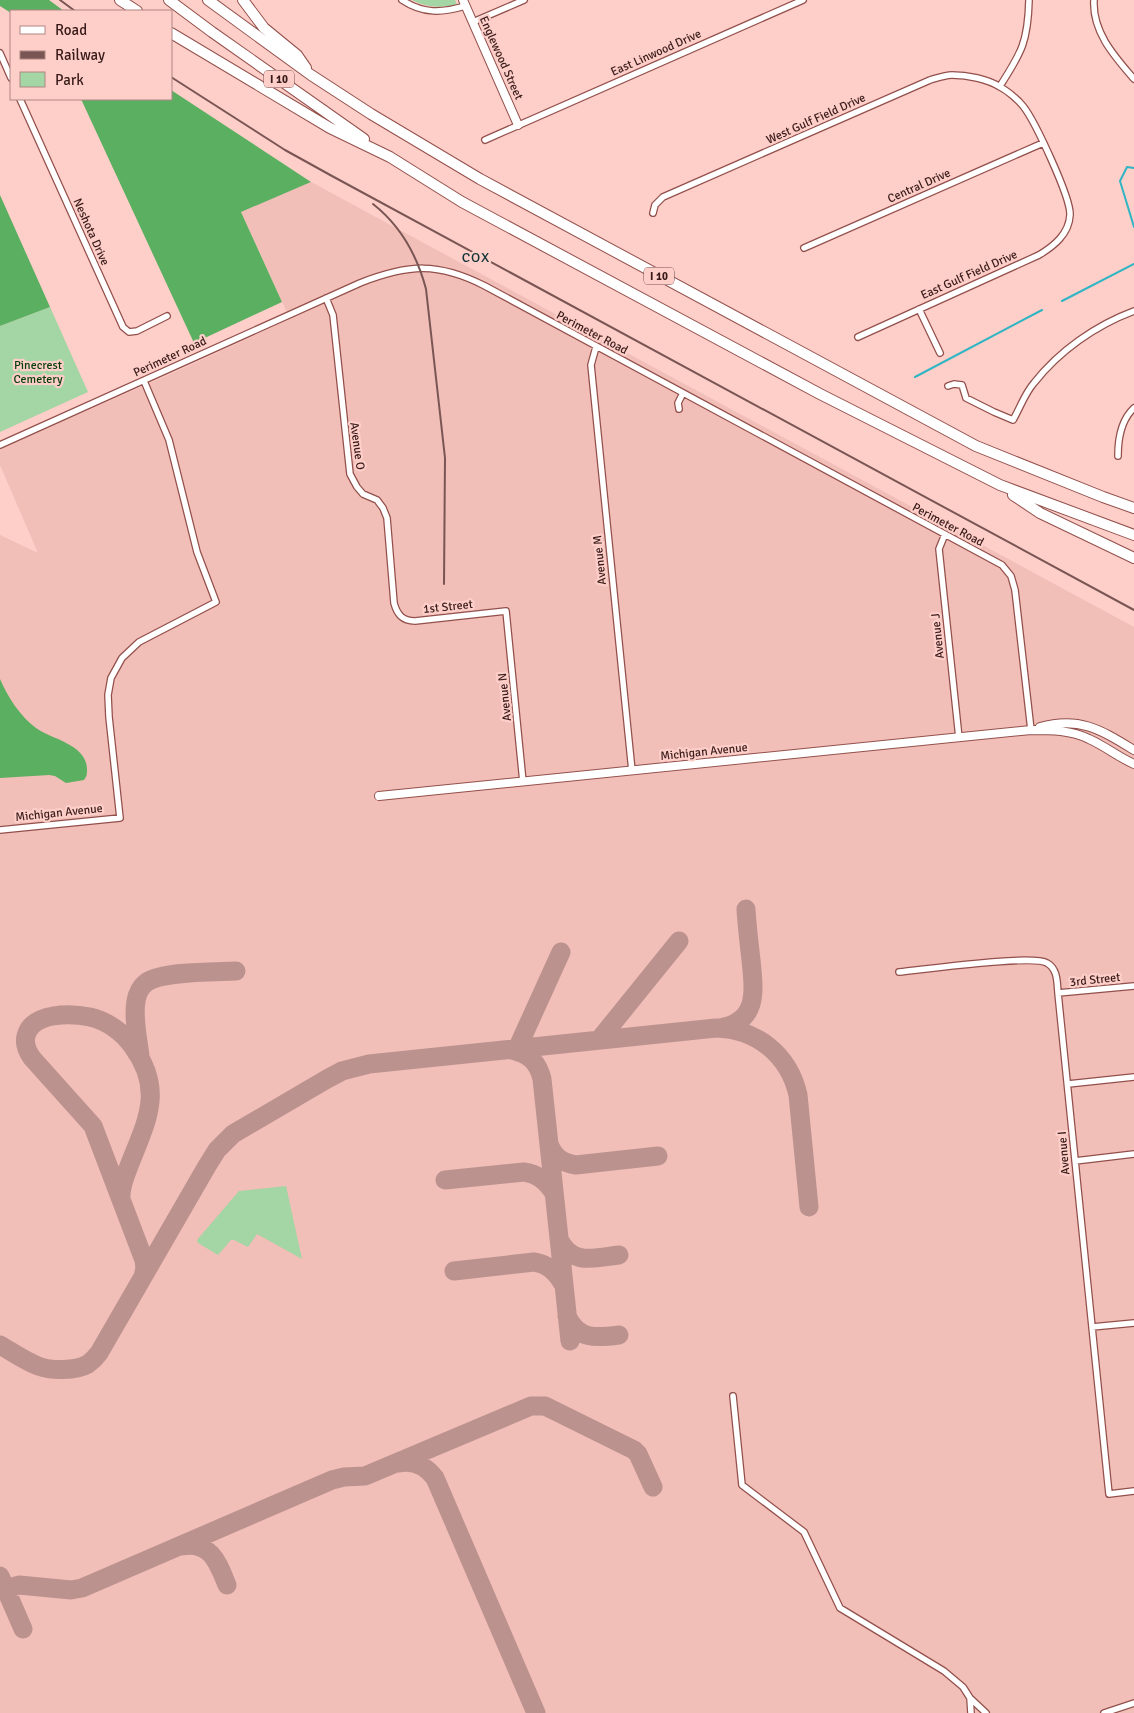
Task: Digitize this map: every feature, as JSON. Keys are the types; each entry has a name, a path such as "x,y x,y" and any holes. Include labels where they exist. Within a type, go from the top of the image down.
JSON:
{"highway":[{"path":"120,0 136,10"},
{"name":"I 10","path":"169,0 217,36 390,157 470,206 820,394 1000,485 1134,535"},
{"name":"I 10","path":"208,0 311,75 371,114 480,179 976,446 1134,508"},
{"path":"243,0 264,28 297,55 311,75"},
{"path":"172,33 330,128 390,157"},
{"path":"1000,485 1040,513 1134,558"}],"street":[{"path":"402,0 411,6 432,11 447,11 464,3"},
{"path":"473,22 524,0"},
{"name":"East Linwood Drive","path":"486,140 803,0"},
{"path":"1029,0 1025,41 1018,58 1000,86 1022,105 1030,116 1043,143"},
{"path":"1094,0 1095,16 1107,46 1134,79"},
{"name":"Englewood Street","path":"464,3 518,125"},
{"path":"0,53 10,76"},
{"name":"West Gulf Field Drive","path":"653,213 655,205 663,197 930,80 952,75 979,79 1000,86"},
{"name":"Neshota Drive","path":"20,100 123,327 129,332 137,331 167,316"},
{"name":"East Gulf Field Drive","path":"858,337 1048,250 1062,236 1068,226 1069,205 1061,182 1043,143"},
{"name":"Central Drive","path":"804,248 1043,143"},
{"name":"Perimeter Road","path":"0,445 360,283 393,272 420,268 449,271 485,286 994,560 1006,569 1011,576 1015,590 1031,730"},
{"name":"Avenue O","path":"326,298 333,315 350,474 362,494 377,500 387,518 396,611"},
{"path":"919,308 940,353"},
{"path":"948,386 954,384 962,385 966,398 1013,420 1033,384 1077,342 1104,324 1134,310"},
{"name":"Avenue M","path":"596,347 591,365 632,771"},
{"name":"Michigan Avenue","path":"0,830 120,818 109,717 108,695 111,678 122,658 139,642 216,602 197,552 170,440 144,381"},
{"path":"679,410 678,404 683,393"},
{"path":"1118,456 1118,442 1124,420 1134,408"},
{"name":"Avenue J","path":"945,534 939,549 959,738"},
{"name":"1st Street","path":"396,611 405,619 415,621 506,611"},
{"name":"Avenue N","path":"506,611 523,782"},
{"name":"Michigan Avenue","path":"1031,730 1052,724 1078,724 1095,728 1134,750"},
{"name":"Michigan Avenue","path":"379,796 1031,730 1064,731 1089,738 1134,764"},
{"name":"Avenue I","path":"899,972 1021,960 1043,961 1048,963 1055,971 1109,1494 1134,1491"},
{"name":"3rd Street","path":"1058,994 1134,986"},
{"path":"1068,1084 1134,1077"},
{"path":"1075,1161 1134,1154"},
{"path":"1092,1327 1134,1323"},
{"path":"733,1396 742,1485 804,1532 840,1608 944,1671 963,1687 970,1698 986,1713"},
{"path":"970,1698 971,1713"},
{"path":"1104,1713 1134,1703"}],"shaded area":[{"path":"311,182 1134,627 1134,1713 0,1713 0,535 38,553 0,465 0,449 290,319 241,212"}],"green space":[{"path":"0,0 49,0 63,10 10,10 10,12 0,6"},
{"path":"412,0 455,0 457,4 434,6"},
{"path":"172,91 311,182 241,212 282,302 194,343 81,100 172,100"},
{"path":"0,195 50,307 0,326"},
{"name":"Pinecrest Cemetery","path":"50,307 88,392 0,432 0,326"},
{"path":"0,679 15,705 30,723 43,732 75,748 81,754 87,769 87,775 84,780 66,783 55,776 49,775 0,778"},
{"path":"286,1186 302,1259 257,1234 248,1247 231,1240 218,1255 198,1243 197,1240 239,1191"}],"waterway":[{"path":"1134,168 1127,167 1120,181 1134,227"},
{"path":"1062,301 1134,264"},
{"path":"915,377 1042,310"}],"taxiway":[{"path":"720,1028 742,1019 748,1012 751,1003 753,983 746,909"},
{"path":"599,1040 679,941"},
{"path":"517,1049 561,952"},
{"path":"140,1056 135,1008 138,993 147,982 155,978 177,974 236,971"},
{"path":"121,1199 123,1182 146,1121 149,1106 150,1092 143,1063 124,1037 102,1021 73,1015 44,1018 30,1028 25,1039 27,1050 93,1126 144,1260 143,1277"},
{"path":"0,1345 28,1362 43,1368 70,1369 88,1364 99,1353 217,1150 233,1134 327,1079 342,1071 369,1064 716,1028 745,1033 758,1039 779,1056 794,1081 798,1095 809,1207"},
{"path":"512,1050 528,1056 535,1063 542,1079 570,1341"},
{"path":"549,1144 559,1159 576,1165 658,1156"},
{"path":"445,1180 524,1172 533,1174 541,1179 554,1193"},
{"path":"559,1239 564,1248 577,1257 592,1258 619,1255"},
{"path":"454,1271 534,1262 551,1269 563,1284"},
{"path":"567,1316 577,1330 588,1336 619,1335"},
{"path":"0,1591 19,1585 71,1590 82,1588 332,1480 344,1477 365,1476 531,1406 545,1406 634,1450 638,1454 653,1487"},
{"path":"399,1463 415,1463 428,1470 435,1478 536,1713"},
{"path":"182,1546 192,1545 207,1550 212,1555 227,1585"},
{"path":"0,1576 23,1629"}],"railway":[{"path":"60,0 74,10"},
{"path":"172,78 285,150 1134,610"},
{"path":"373,204 392,222 407,242 418,264 426,289 445,458 444,584"}],"district":[{"name":"COX","path":"476,257"}]}
